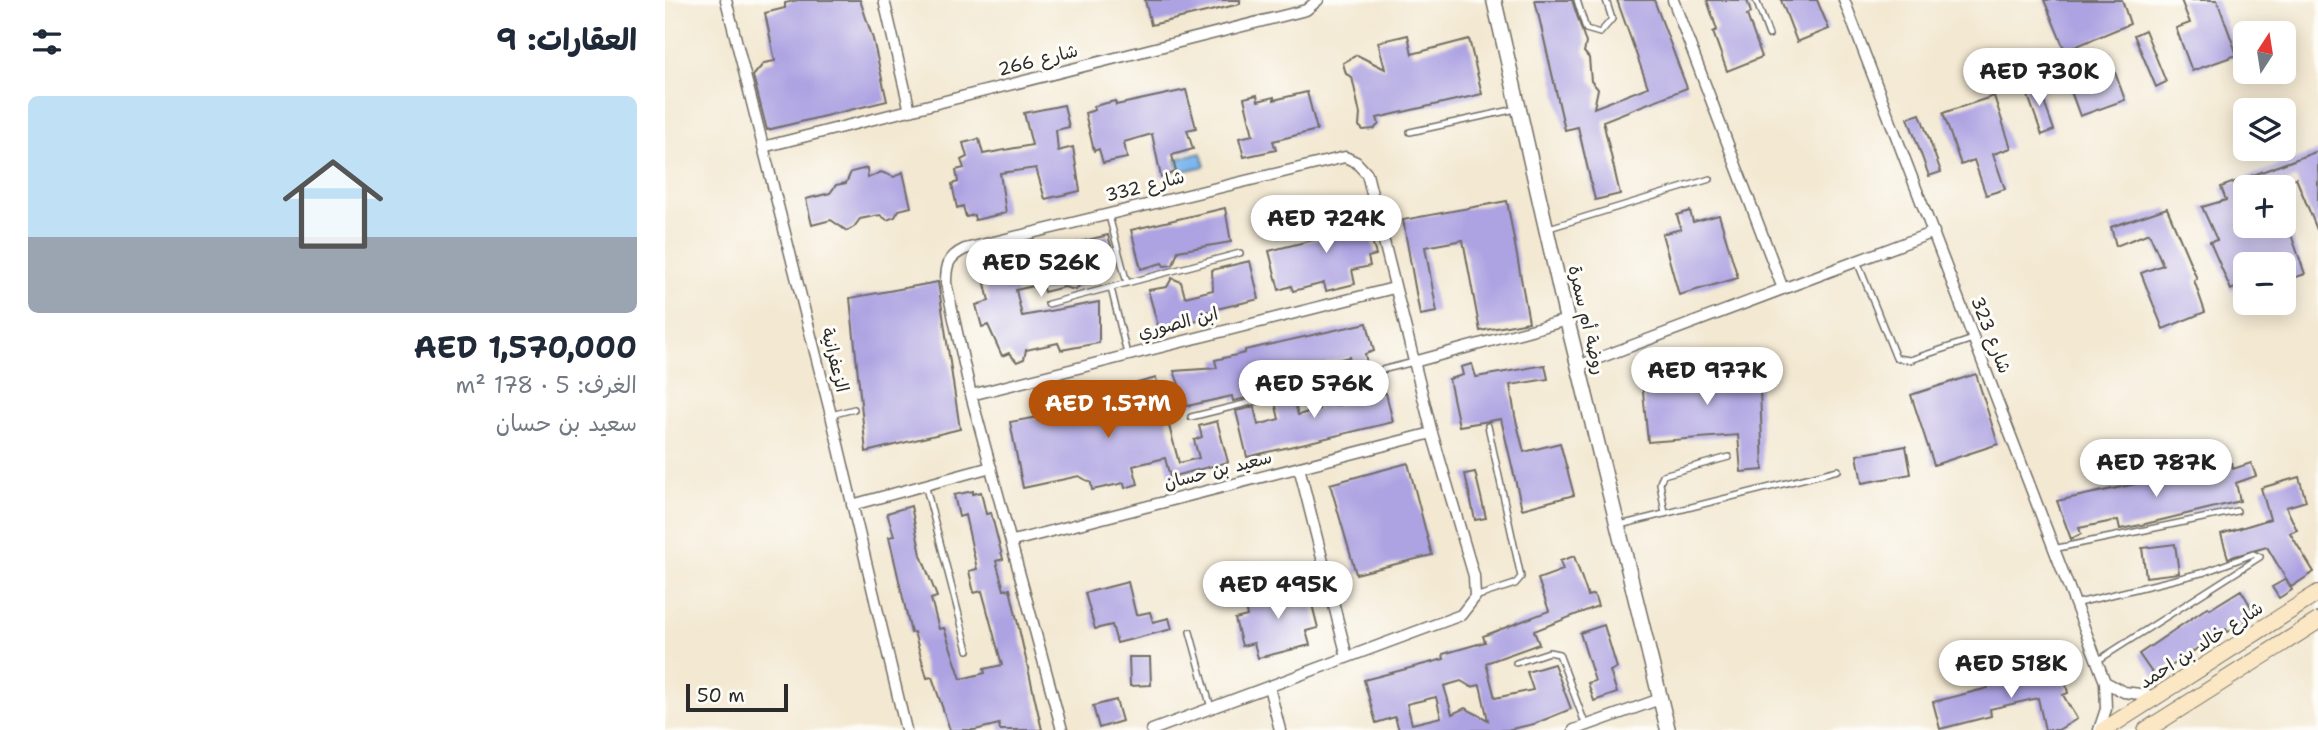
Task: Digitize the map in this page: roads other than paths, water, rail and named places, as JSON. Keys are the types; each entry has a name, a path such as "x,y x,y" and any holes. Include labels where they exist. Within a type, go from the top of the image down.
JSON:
{"main road":[{"name":"شارع خالد بن احمد","path":"2101,730 2318,593"},
{"path":"2146,730 2317,621"}],"street":[{"name":"الزعفرانية","path":"726,0 831,415 906,730"},
{"path":"884,0 910,111"},
{"name":"شارع 266","path":"763,147 1306,10 1318,0"},
{"name":"روضة أم سمرة","path":"1494,0 1567,320 1668,730"},
{"path":"1673,0 1783,289"},
{"name":"شارع 323","path":"1844,0 2105,682 2106,709 2101,730"},
{"name":"شارع 332","path":"1062,730 1013,541 971,395 946,283 946,267 952,255 1345,157 1356,162 1367,174 1432,433 1474,576 1475,597"},
{"path":"1578,366 1934,232"},
{"name":"ابن الصوري","path":"971,395 1394,288"},
{"path":"1414,362 1567,320"},
{"name":"سعيد بن حسان","path":"1013,541 1432,433"},
{"path":"852,505 991,467"},
{"path":"1299,467 1347,657"},
{"path":"1152,730 1461,615 1475,597"},
{"path":"2105,682 2124,692 2157,696"},
{"path":"1269,687 1280,730"},
{"path":"1580,728 1660,699"}],"lane":[{"path":"1577,0 1583,22 1591,33 1600,33 1612,19 1606,0"},
{"path":"1756,0 1769,35"},
{"path":"1410,132 1519,109"},
{"path":"1546,229 1710,179"},
{"path":"1108,214 1128,283"},
{"path":"1048,304 1240,253"},
{"path":"1857,261 1896,358 1910,360 1974,339"},
{"path":"1111,288 1127,354"},
{"path":"1191,418 1414,362"},
{"path":"831,415 854,409"},
{"path":"1475,597 1515,584 1521,577 1487,426"},
{"path":"1665,514 1660,484 1663,475 1729,457"},
{"path":"1617,526 1837,470"},
{"path":"925,484 968,650"},
{"path":"2053,549 2237,511"},
{"path":"2074,604 2205,572 2253,554 2260,557 2097,661"},
{"path":"1190,632 1211,708"},
{"path":"1516,663 1549,652 1559,654 1580,728"}],"water":[{"path":"1201,153 1205,166 1179,172 1176,159"}]}
